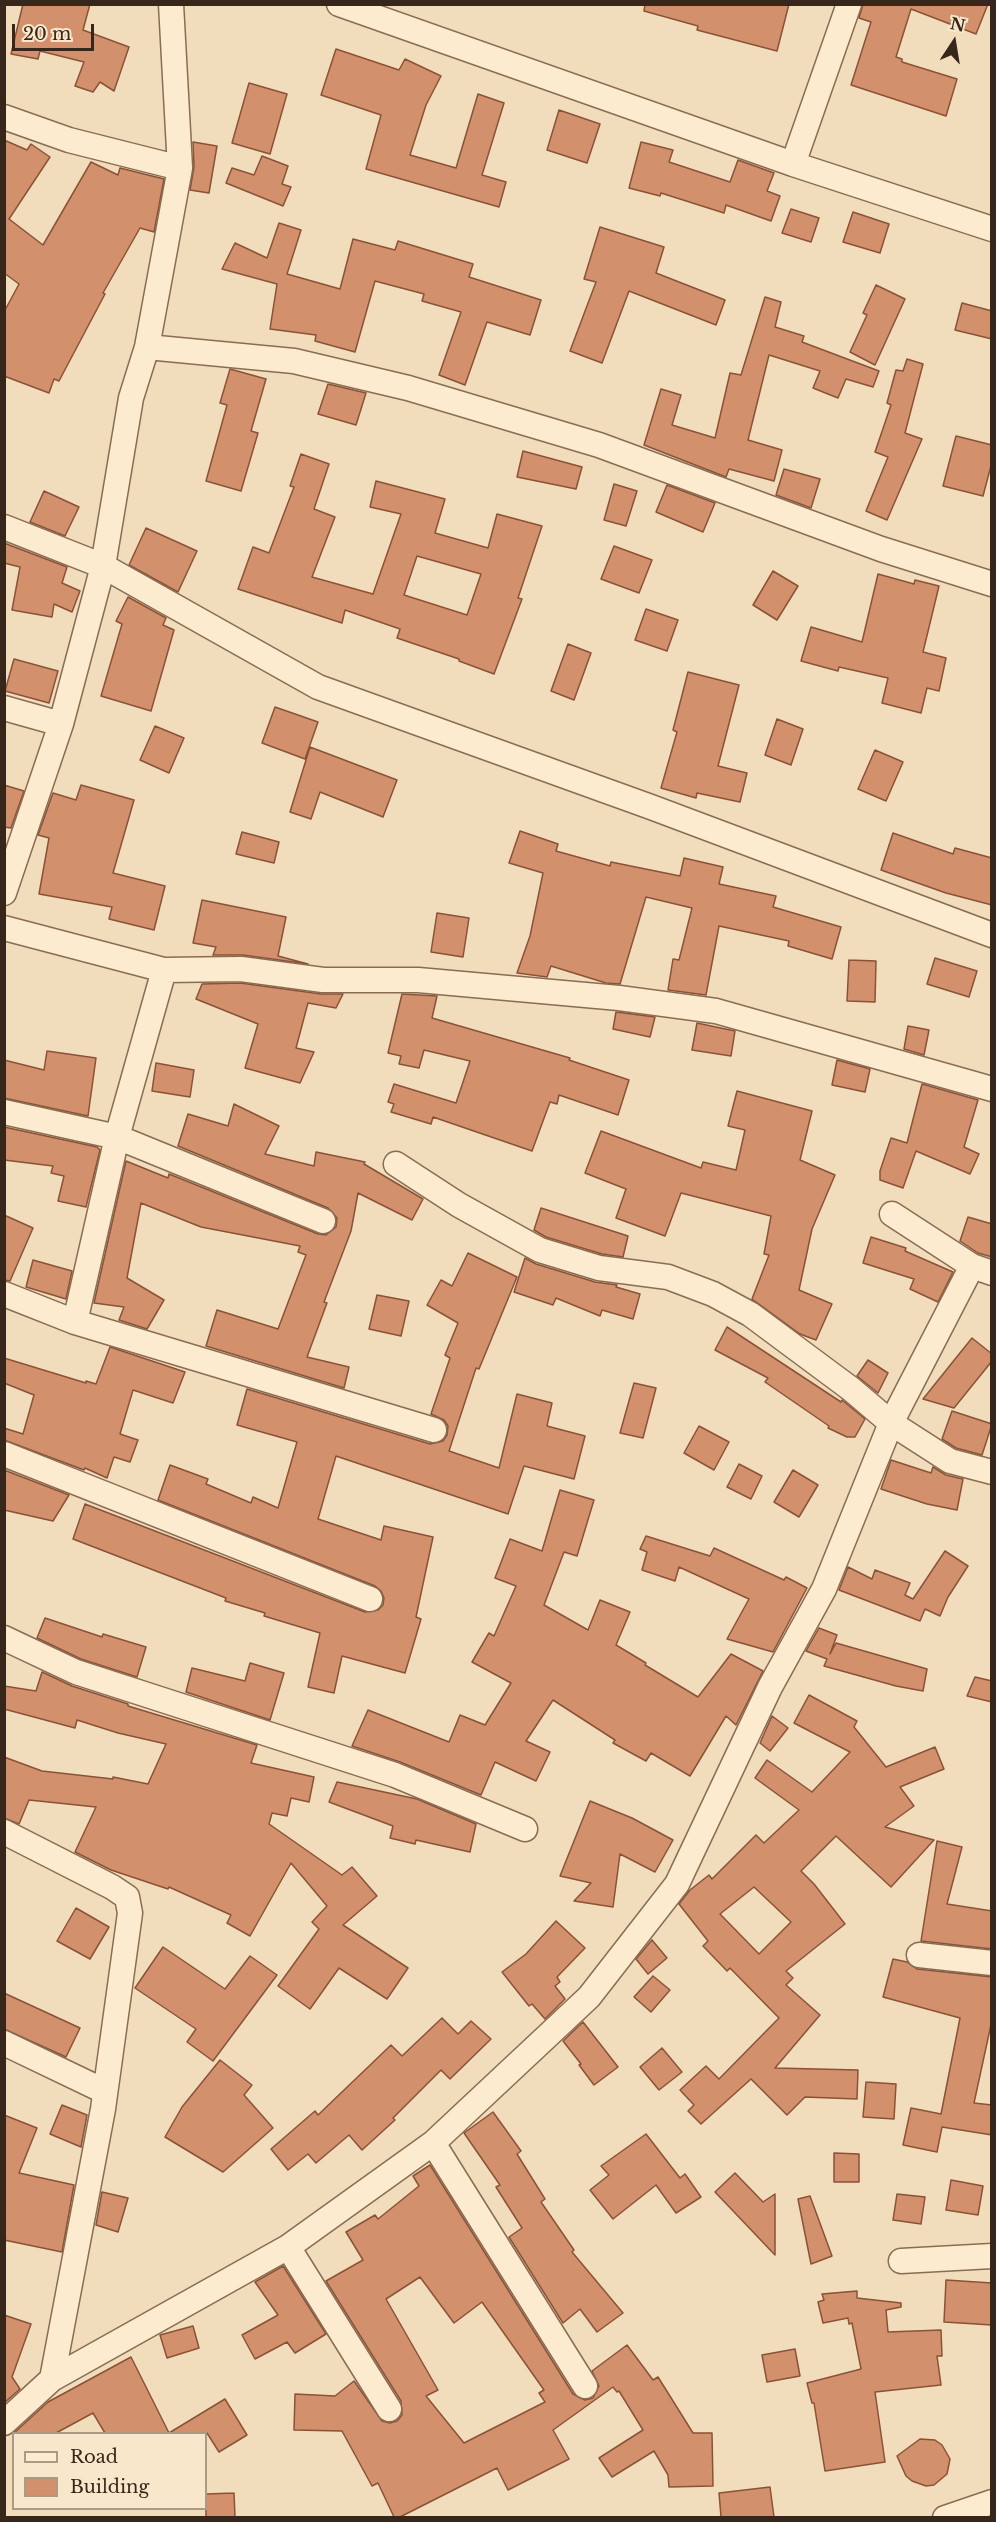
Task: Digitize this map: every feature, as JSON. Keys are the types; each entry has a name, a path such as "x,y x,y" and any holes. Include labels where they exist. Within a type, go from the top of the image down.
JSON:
{"street":[{"path":"4,893 62,724 103,566 131,398 147,347 180,168 171,4"},
{"path":"339,4 793,164 992,229"},
{"path":"793,164 849,4"},
{"path":"4,117 69,140 180,168"},
{"path":"147,347 294,361 408,388 599,446 881,549 992,584"},
{"path":"4,527 103,566 318,687 651,807 992,935"},
{"path":"4,708 62,724"},
{"path":"4,928 164,970 241,969 323,980 418,980 619,998 716,1011 992,1089"},
{"path":"75,1322 117,1137 164,970"},
{"path":"4,1112 117,1137 323,1221"},
{"path":"396,1164 459,1205 540,1250 599,1268 668,1277 713,1294 750,1314 851,1389 891,1423 950,1461 992,1472"},
{"path":"4,2423 52,2379 288,2247 433,2143 589,1997 677,1884 770,1687 824,1589 891,1423 982,1270 892,1214"},
{"path":"4,1294 75,1322 434,1430"},
{"path":"4,1454 370,1599"},
{"path":"4,1638 76,1672 395,1776 525,1829"},
{"path":"4,1832 112,1887 127,1897 130,1913 104,2091 52,2379"},
{"path":"919,1955 992,1963"},
{"path":"4,2043 104,2091"},
{"path":"433,2143 585,2386"},
{"path":"288,2247 389,2409"},
{"path":"901,2261 992,2256"},
{"path":"945,2517 992,2502"}],"building":[{"path":"23,4 90,4 83,30 129,47 114,91 100,82 93,92 75,86 84,62 40,51 38,59 11,54"},
{"path":"645,4 789,4 777,51 697,30 698,26 644,11"},
{"path":"863,4 988,4 976,34 911,9 896,57 902,59 902,62 957,79 946,116 851,85 871,22 859,18"},
{"path":"336,49 399,70 405,59 441,76 426,105 410,155 456,168 478,94 504,103 482,175 506,182 499,207 366,169 381,115 321,95"},
{"path":"249,83 287,94 270,154 232,143"},
{"path":"559,110 600,124 587,163 547,150"},
{"path":"4,140 27,150 31,144 50,157 9,219 43,245 91,162 118,175 120,168 164,179 154,232 140,228 103,293 105,294 59,381 54,379 49,393 4,376 4,312 19,284 4,273"},
{"path":"193,142 217,146 209,193 190,190 194,167"},
{"path":"641,142 673,150 669,162 730,182 738,160 774,173 767,191 780,196 771,221 726,205 724,213 661,193 660,196 629,188"},
{"path":"262,156 288,166 282,184 291,187 283,206 226,183 232,168 254,175"},
{"path":"791,209 819,218 811,242 782,233"},
{"path":"853,212 889,224 880,253 843,242"},
{"path":"279,223 301,230 287,274 340,289 353,239 395,250 398,241 473,264 469,277 541,300 530,335 487,322 465,385 439,375 461,312 422,301 424,294 375,281 355,352 315,341 316,335 270,329 277,284 222,269 235,243 267,258"},
{"path":"600,227 664,247 656,273 725,300 716,325 629,291 602,363 570,351 596,282 584,279"},
{"path":"876,285 905,299 875,365 850,352 867,315 863,313"},
{"path":"765,297 781,302 775,327 804,336 802,342 879,371 873,387 846,379 838,398 813,388 820,371 769,355 748,440 782,450 774,481 729,469 726,477 644,445 661,389 681,395 672,425 715,438 730,373 741,375"},
{"path":"962,303 992,311 992,339 955,330"},
{"path":"907,359 923,364 905,433 922,439 887,520 866,511 888,457 875,452 891,405 887,403 896,370 903,371"},
{"path":"230,369 266,379 251,431 258,433 241,491 206,481 227,405 220,403"},
{"path":"328,384 366,393 356,425 318,414"},
{"path":"956,436 992,445 992,462 983,496 943,486"},
{"path":"523,451 582,467 576,489 517,477"},
{"path":"301,454 329,464 314,509 335,517 312,577 373,594 401,514 370,507 376,481 445,499 435,533 488,548 497,514 542,526 518,598 522,599 494,674 459,661 459,659 397,638 400,629 345,610 342,623 238,589 253,547 269,553 294,487 290,486","holes":["417,556 481,574 467,615 404,595"]},
{"path":"784,469 820,479 811,508 776,495"},
{"path":"614,484 637,491 626,526 604,520"},
{"path":"667,485 715,503 703,532 656,512"},
{"path":"44,491 79,507 65,536 30,522"},
{"path":"146,528 197,551 178,592 129,565"},
{"path":"4,543 67,567 62,583 80,591 72,612 54,604 52,617 12,610 20,567 4,563"},
{"path":"614,546 652,560 639,593 601,579"},
{"path":"773,571 798,586 777,620 753,605"},
{"path":"878,574 914,584 915,580 939,586 923,652 946,658 939,691 927,688 921,713 882,703 888,678 839,667 838,671 801,661 811,627 862,642"},
{"path":"128,597 166,618 163,625 174,630 151,711 101,696 122,624 116,621"},
{"path":"646,609 678,620 667,651 635,640"},
{"path":"568,644 591,653 574,700 551,691"},
{"path":"14,659 58,671 49,703 5,691"},
{"path":"688,672 739,685 718,766 747,773 740,802 697,793 696,798 661,788 677,732 673,730"},
{"path":"275,707 318,722 305,759 262,743"},
{"path":"777,719 803,729 791,765 765,755"},
{"path":"155,726 184,738 169,773 140,760"},
{"path":"310,747 397,780 383,817 320,792 311,819 290,812"},
{"path":"875,750 903,762 886,801 858,789"},
{"path":"4,785 24,791 11,828 4,827"},
{"path":"81,785 134,800 113,873 165,886 154,930 109,919 112,907 39,894 49,838 38,835 53,793 76,800"},
{"path":"520,831 558,844 556,851 610,866 611,862 680,876 684,858 723,867 719,884 776,896 773,907 841,927 832,959 788,946 789,941 719,926 706,995 668,990 673,959 679,960 692,908 646,897 620,984 606,983 551,966 547,977 517,973 530,936 543,873 509,863"},
{"path":"242,832 279,842 274,863 236,854"},
{"path":"893,833 953,854 955,848 992,858 992,905 946,893 881,870"},
{"path":"202,900 286,917 278,956 308,964 243,955 213,955 216,947 193,943"},
{"path":"437,913 469,918 463,957 431,952"},
{"path":"935,958 977,971 969,997 927,984"},
{"path":"849,960 876,961 875,1002 847,1001"},
{"path":"240,983 321,994 343,994 336,1008 308,1003 296,1048 314,1052 300,1083 245,1068 258,1024 196,999 202,984"},
{"path":"402,994 437,996 432,1018 570,1058 569,1060 629,1080 618,1115 559,1095 557,1104 550,1102 532,1151 433,1117 431,1124 391,1112 394,1104 388,1102 394,1084 456,1103 470,1061 424,1050 419,1068 399,1064 401,1056 388,1053"},
{"path":"616,1012 655,1017 650,1037 613,1029"},
{"path":"697,1023 735,1031 731,1056 692,1050"},
{"path":"908,1026 929,1030 924,1055 904,1049"},
{"path":"47,1051 96,1058 88,1116 4,1098 4,1060 44,1070"},
{"path":"837,1060 870,1069 865,1092 832,1085"},
{"path":"156,1063 194,1070 190,1097 152,1091"},
{"path":"922,1084 978,1100 964,1147 979,1154 970,1174 916,1151 903,1188 880,1180 880,1171 891,1138 907,1143"},
{"path":"737,1091 812,1111 800,1160 835,1175 812,1229 799,1290 832,1304 816,1340 800,1334 752,1299 769,1255 764,1254 771,1216 681,1193 665,1236 616,1218 626,1189 585,1173 601,1131 701,1168 703,1162 736,1170 745,1130 728,1126"},
{"path":"234,1104 279,1126 265,1154 314,1166 316,1152 365,1162 364,1164 423,1199 412,1220 358,1193 351,1231 324,1302 327,1303 307,1357 349,1367 344,1388 206,1346 217,1310 278,1329 306,1255 298,1252 300,1246 201,1227 141,1203 127,1278 164,1300 147,1329 119,1320 124,1307 94,1303 126,1161 168,1178 169,1174 318,1234 326,1235 336,1227 337,1218 328,1208 178,1146 188,1114 228,1126"},
{"path":"4,1127 97,1147 100,1150 86,1207 58,1201 64,1176 51,1173 53,1166 4,1160"},
{"path":"541,1208 628,1236 623,1257 602,1254 546,1237 534,1230"},
{"path":"4,1215 33,1228 10,1281 4,1280"},
{"path":"968,1217 992,1224 992,1257 978,1253 960,1241"},
{"path":"871,1237 906,1248 905,1251 953,1272 938,1302 910,1289 914,1279 863,1263"},
{"path":"468,1253 517,1277 479,1369 476,1368 449,1451 499,1468 517,1394 552,1403 547,1426 585,1436 574,1479 524,1466 508,1514 336,1456 318,1519 381,1540 384,1526 433,1537 416,1617 421,1619 405,1673 342,1656 334,1693 308,1687 320,1633 264,1616 265,1613 225,1601 226,1598 73,1539 85,1504 365,1612 378,1610 383,1605 384,1598 375,1586 158,1500 170,1465 208,1479 206,1484 251,1503 253,1497 278,1508 297,1442 237,1425 247,1389 430,1444 443,1441 447,1435 448,1426 444,1420 431,1414 450,1358 445,1355 458,1323 427,1305 441,1280 452,1286"},
{"path":"525,1258 536,1264 595,1282 617,1285 616,1287 640,1294 633,1319 602,1310 600,1316 556,1298 553,1305 514,1292"},
{"path":"33,1260 72,1271 66,1299 26,1287"},
{"path":"377,1295 409,1301 401,1336 369,1329"},
{"path":"727,1327 841,1402 842,1400 865,1419 855,1437 847,1437 828,1428 829,1426 765,1382 768,1378 715,1350"},
{"path":"972,1338 992,1354 992,1361 954,1408 923,1399"},
{"path":"110,1347 185,1372 173,1403 133,1390 120,1434 138,1440 130,1462 114,1457 107,1478 4,1440 4,1428 23,1434 34,1395 4,1383 4,1358 96,1384"},
{"path":"868,1360 888,1373 878,1393 857,1376"},
{"path":"634,1383 656,1388 643,1438 620,1433"},
{"path":"952,1411 992,1424 982,1455 956,1448 942,1439"},
{"path":"699,1426 729,1442 714,1470 684,1453"},
{"path":"891,1460 931,1473 933,1467 946,1475 963,1479 957,1510 927,1504 881,1489"},
{"path":"739,1464 762,1476 751,1499 727,1487"},
{"path":"4,1470 69,1495 53,1521 4,1510"},
{"path":"793,1470 818,1485 799,1517 774,1502"},
{"path":"560,1490 594,1500 577,1556 564,1552 544,1605 588,1630 600,1600 630,1612 616,1645 698,1697 731,1654 763,1671 736,1725 726,1716 690,1776 651,1753 646,1761 613,1743 615,1740 553,1700 526,1741 550,1752 536,1781 495,1762 481,1795 400,1762 352,1746 368,1710 449,1742 460,1715 485,1725 511,1683 472,1662 489,1633 494,1636 516,1586 495,1578 510,1539 542,1551"},
{"path":"646,1536 710,1556 714,1548 784,1580 786,1577 807,1588 773,1652 727,1639 749,1599 679,1567 675,1581 642,1570 647,1552 640,1549"},
{"path":"945,1551 968,1566 948,1597 940,1616 925,1609 920,1621 839,1590 848,1567 872,1579 875,1570 910,1583 905,1595 913,1599"},
{"path":"45,1618 102,1637 103,1634 146,1647 137,1677 81,1659 37,1638"},
{"path":"819,1628 837,1635 830,1654 836,1643 927,1669 923,1691 824,1666 827,1659 806,1651"},
{"path":"250,1663 284,1673 270,1720 186,1692 192,1668 245,1681"},
{"path":"42,1672 72,1686 128,1704 128,1706 257,1745 251,1763 314,1777 309,1802 291,1798 287,1816 272,1813 269,1824 342,1875 352,1867 377,1896 343,1925 408,1968 387,1999 339,1968 310,2009 278,1986 319,1929 312,1922 327,1906 291,1863 250,1936 227,1923 231,1915 169,1887 168,1889 111,1870 75,1852 96,1807 29,1800 19,1824 4,1818 4,1757 42,1771 113,1779 113,1777 148,1784 166,1744 118,1733 77,1720 75,1728 4,1709 4,1686 36,1691"},
{"path":"975,1677 992,1681 992,1702 967,1696"},
{"path":"809,1695 857,1721 854,1727 886,1767 935,1747 944,1769 900,1787 914,1806 885,1827 934,1840 891,1887 836,1836 801,1871 845,1924 786,1971 793,1978 786,1985 820,2015 775,2068 858,2070 857,2099 805,2097 787,2115 751,2079 701,2124 688,2111 694,2105 680,2090 706,2066 719,2079 779,2018 730,1968 727,1971 703,1946 708,1941 679,1904 690,1890 709,1875 712,1879 756,1835 764,1843 799,1810 755,1778 767,1760 812,1792 850,1752 794,1723","holes":["754,1887 791,1922 759,1954 720,1914"]},
{"path":"772,1716 788,1728 770,1751 760,1743"},
{"path":"337,1782 417,1799 476,1824 470,1852 416,1840 415,1844 390,1838 393,1826 329,1802"},
{"path":"590,1801 632,1818 673,1840 655,1872 620,1854 613,1907 574,1901 591,1883 560,1876"},
{"path":"937,1841 962,1847 947,1904 992,1911 992,1949 921,1941"},
{"path":"76,1908 109,1927 90,1959 57,1941"},
{"path":"556,1921 585,1948 557,1977 560,1982 555,1986 565,1999 545,2019 532,2004 529,2006 502,1972 526,1954"},
{"path":"652,1940 667,1958 648,1974 636,1959"},
{"path":"163,1947 225,1989 250,1956 277,1975 213,2061 187,2042 196,2029 135,1988"},
{"path":"893,1959 907,1962 917,1969 992,1977 992,2020 974,2103 992,2105 992,2135 942,2127 937,2152 903,2145 911,2108 941,2114 960,2018 883,1997"},
{"path":"653,1976 670,1990 651,2012 634,1997"},
{"path":"4,1993 80,2028 66,2057 4,2029"},
{"path":"442,2018 458,2034 471,2021 491,2039 450,2079 441,2070 393,2118 395,2120 362,2150 349,2135 316,2163 308,2154 288,2170 271,2149 315,2111 318,2115 391,2045 402,2056"},
{"path":"583,2022 618,2067 594,2085 563,2041"},
{"path":"662,2048 682,2072 659,2090 640,2067"},
{"path":"220,2060 252,2085 244,2095 273,2128 223,2172 165,2137 182,2107"},
{"path":"866,2082 896,2084 894,2119 863,2117"},
{"path":"62,2105 87,2115 81,2147 50,2134"},
{"path":"493,2112 521,2151 517,2154 545,2199 541,2202 574,2250 572,2252 623,2313 597,2332 580,2309 563,2323 509,2237 522,2228 496,2187 500,2185 464,2133"},
{"path":"4,2115 37,2128 19,2173 74,2185 62,2252 4,2240"},
{"path":"646,2134 680,2178 685,2174 701,2197 676,2213 656,2185 613,2219 590,2190 609,2175 601,2166"},
{"path":"834,2153 859,2154 859,2182 834,2182"},
{"path":"430,2165 573,2394 585,2400 593,2398 599,2386 592,2371 627,2345 653,2380 658,2377 693,2433 712,2433 713,2486 669,2487 668,2475 654,2451 612,2477 599,2458 643,2430 619,2391 617,2392 613,2387 553,2430 569,2459 508,2490 497,2468 400,2517 394,2517 378,2483 372,2486 342,2431 294,2430 295,2394 335,2396 354,2381 382,2421 390,2423 397,2421 402,2415 401,2401 326,2281 363,2260 346,2232 375,2215 378,2219 419,2186 413,2176","holes":["420,2277 454,2323 482,2302 544,2390 539,2393 545,2402 464,2443 426,2396 438,2390 386,2299"]},
{"path":"735,2173 763,2202 775,2194 775,2255 715,2192"},
{"path":"951,2180 983,2186 978,2215 946,2210"},
{"path":"102,2192 128,2198 118,2232 96,2225"},
{"path":"897,2194 925,2197 921,2224 893,2220"},
{"path":"810,2196 832,2256 811,2264 798,2199"},
{"path":"283,2266 326,2334 295,2353 287,2342 255,2359 242,2335 278,2315 255,2282"},
{"path":"946,2280 992,2283 992,2325 944,2322"},
{"path":"857,2291 857,2298 901,2303 901,2307 886,2310 888,2332 941,2330 942,2356 937,2356 941,2385 875,2392 885,2462 825,2471 814,2403 812,2403 807,2383 861,2369 852,2323 849,2324 848,2318 823,2323 818,2302 824,2300 822,2294"},
{"path":"4,2315 31,2324 12,2377 20,2389 4,2403"},
{"path":"193,2326 199,2348 167,2358 160,2335"},
{"path":"795,2349 800,2376 767,2382 762,2355"},
{"path":"131,2357 168,2432 104,2432 93,2413 58,2432 15,2432 48,2402"},
{"path":"225,2399 247,2435 219,2452 207,2432 171,2432"},
{"path":"920,2439 935,2440 942,2445 950,2459 947,2474 934,2485 926,2486 912,2481 906,2476 897,2456"},
{"path":"770,2487 774,2517 721,2517 719,2493"},
{"path":"234,2493 235,2517 206,2517 207,2494"}]}
